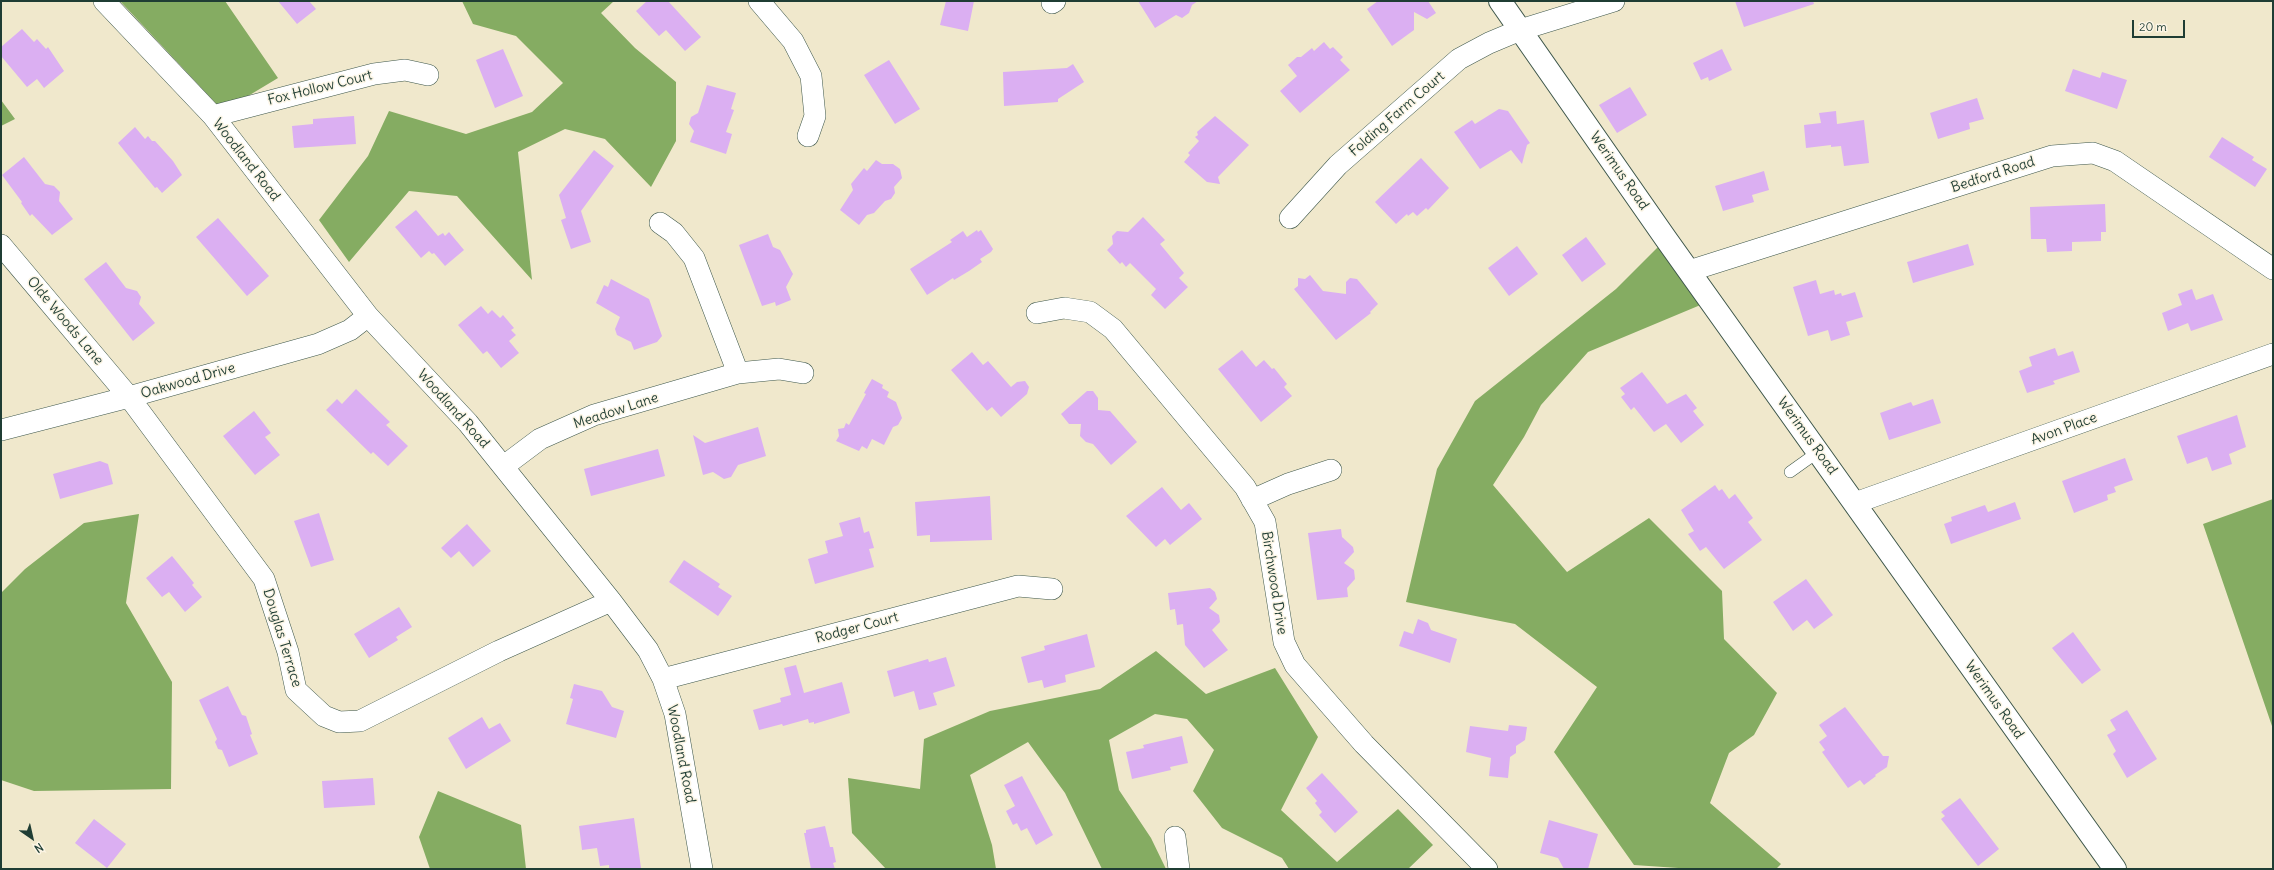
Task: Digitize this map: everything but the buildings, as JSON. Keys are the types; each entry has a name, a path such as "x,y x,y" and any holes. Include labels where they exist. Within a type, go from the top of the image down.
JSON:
{"main road":[{"name":"Werimus Road","path":"1500,1 1689,271 2115,869"}],"street":[{"name":"Woodland Road","path":"104,1 213,116 368,316 468,423 504,466 648,650 663,679 675,714 702,869"},
{"path":"759,1 793,41 811,76 815,116 808,136"},
{"name":"Folding Farm Court","path":"1290,218 1338,165 1459,59 1489,43 1520,30 1614,1"},
{"name":"Fox Hollow Court","path":"213,116 374,74 405,70 428,75"},
{"name":"Bedford Road","path":"1689,271 2052,156 2092,153 2115,161 2273,269"},
{"path":"660,223 674,233 694,258 738,373"},
{"name":"Olde Woods Lane","path":"1,245 129,397"},
{"name":"Birchwood Drive","path":"1037,313 1064,308 1090,312 1113,329 1245,487 1265,522 1284,642 1295,665 1364,744 1487,869"},
{"name":"Oakwood Drive","path":"1,430 129,397 318,344 350,330 368,316"},
{"name":"Avon Place","path":"1855,503 2273,354"},
{"name":"Meadow Lane","path":"504,466 540,439 594,415 738,373 779,369 803,373"},
{"name":"Douglas Terrace","path":"129,397 264,579 288,652 296,690 308,703 324,716 339,722 360,721 499,651 611,601"},
{"path":"1252,500 1288,484 1331,470"},
{"name":"Rodger Court","path":"663,679 1018,586 1052,590"},
{"path":"1175,837 1179,869"}],"lane":[{"path":"1790,472 1818,452"}],"green space":[{"path":"120,1 225,1 278,78 223,111"},
{"path":"462,1 614,1 601,13 635,48 676,82 676,141 651,187 605,139 565,129 518,152 532,280 457,196 409,191 349,262 319,220 368,156 389,111 466,134 532,112 563,83 516,36 473,24"},
{"path":"1,100 15,119 1,126"},
{"path":"1666,239 1710,301 1588,352 1541,405 1524,437 1493,485 1567,572 1649,518 1722,591 1724,639 1777,693 1754,735 1729,753 1710,803 1781,864 1776,869 1693,869 1634,865 1554,752 1597,687 1515,624 1406,602 1437,469 1475,401 1616,289"},
{"path":"2273,499 2273,729 2203,524"},
{"path":"139,514 126,603 172,682 171,789 34,791 1,780 1,593 25,569 84,523"},
{"path":"1156,651 1206,694 1275,668 1318,737 1281,810 1337,862 1398,809 1433,845 1408,869 1289,869 1282,858 1222,828 1193,791 1214,750 1187,719 1155,714 1109,740 1119,790 1151,838 1166,869 1102,869 1065,793 1028,742 970,775 992,845 996,869 886,869 852,833 848,778 920,789 924,739 990,711 1100,689"},
{"path":"438,791 521,825 526,869 430,869 419,837"}]}
